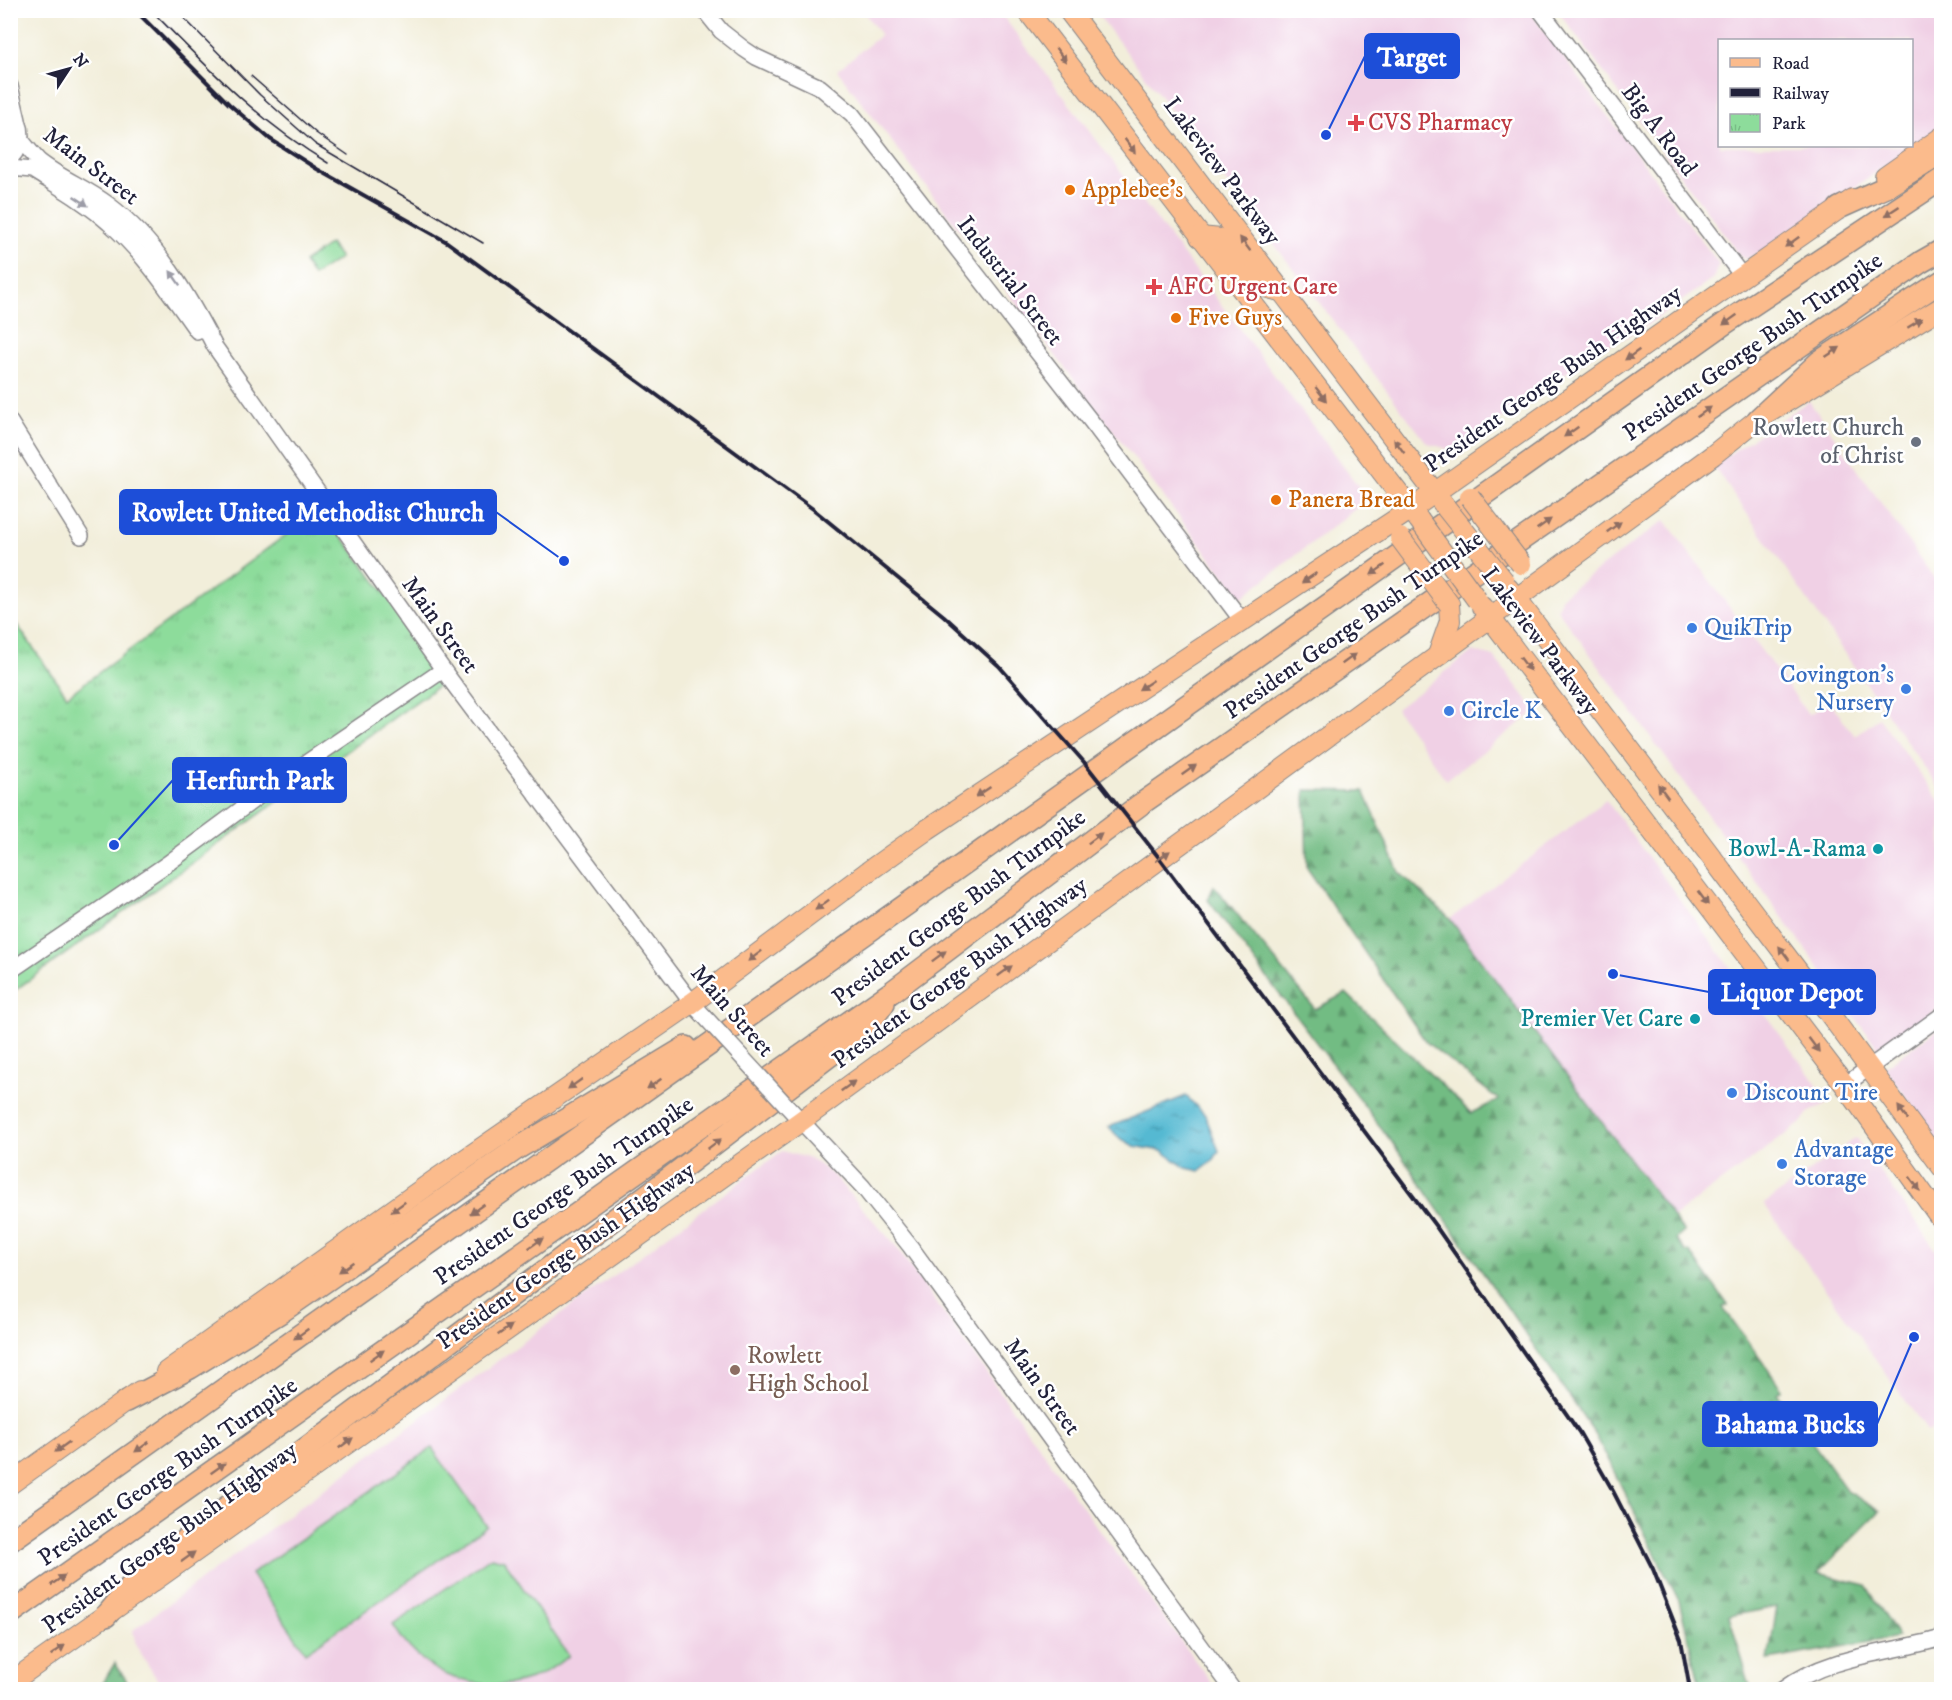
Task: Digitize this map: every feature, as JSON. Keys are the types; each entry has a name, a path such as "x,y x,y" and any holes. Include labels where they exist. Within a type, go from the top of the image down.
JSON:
{"highway":[{"path":"1839,208 1886,187 1941,152"},
{"name":"President George Bush Turnpike","path":"10,1541 1724,324 1941,179"},
{"name":"President George Bush Turnpike","path":"10,1614 892,991 1141,804 1911,268 1941,250"},
{"path":"1758,420 1820,361 1941,281"},
{"path":"106,1616 134,1582 219,1514 651,1192 866,1028 892,991"},
{"path":"127,1401 190,1368 281,1312 535,1138 683,1047 718,1038"}],"main road":[{"name":"Lakeview Parkway","path":"1027,10 1414,515 1845,1085 1941,1220"},
{"name":"Lakeview Parkway","path":"1068,10 1693,831 1941,1167"},
{"path":"1095,99 1120,80"},
{"name":"President George Bush Highway","path":"10,1484 435,1180 698,1009 866,873 928,829 1377,532 1414,515 1439,498 1497,449 1941,137"},
{"path":"1200,237 1221,239 1252,281 1264,288 1280,291"},
{"name":"President George Bush Highway","path":"10,1683 430,1383 794,1113 1490,618 1758,420 1941,307"},
{"path":"1497,449 1471,475 1467,489 1470,497 1521,564 1536,568 1569,559"},
{"path":"1377,532 1391,532 1400,538 1449,604 1450,621 1438,655"},
{"path":"1668,851 1693,831"}],"street":[{"name":"Industrial Street","path":"704,10 737,45 756,57 820,87 852,114 1114,451 1243,622"},
{"name":"Big A Road","path":"1540,10 1743,277"},
{"name":"Main Street","path":"10,86 14,115 21,126 21,140 17,152 10,159"},
{"name":"Main Street","path":"21,140 39,161 91,191 112,207 134,227 165,263 184,290 215,347 443,669 698,1009 863,1187 916,1255 1233,1689"},
{"name":"Main Street","path":"10,168 32,170 94,210 111,224 140,253 198,332 215,347"},
{"path":"10,422 81,536"},
{"path":"10,972 443,669"},
{"path":"1845,1085 1941,1015"},
{"path":"1782,1689 1822,1667 1941,1638"}],"shaded area":[{"path":"863,11 999,11 1368,499 1241,598 837,70 881,35"},
{"path":"1095,11 1529,11 1719,264 1713,279 1640,330 1600,349 1455,451 1427,443"},
{"path":"1558,11 1941,11 1941,127 1913,147 1913,39 1718,39 1718,147 1912,147 1765,250 1746,259 1741,257"},
{"name":"Covington's Nursery","path":"1809,401 1941,588 1941,791 1713,465"},
{"path":"1665,520 1809,715 1829,701 1855,736 1879,718 1941,803 1941,1006 1880,1051 1557,609 1562,596"},
{"path":"1473,651 1494,657 1536,711 1446,780 1396,709"},
{"path":"1606,800 1830,1102 1808,1113 1800,1124 1673,1217 1450,919"},
{"path":"1941,1027 1941,1145 1884,1067"},
{"path":"1856,1138 1941,1257 1941,1423 1928,1432 1764,1204"},
{"name":"Rowlett High School","path":"782,1151 811,1159 832,1174 895,1245 1216,1689 163,1689 136,1646 133,1630"}],"green space":[{"path":"330,244 340,258 313,276 304,262"},
{"path":"321,509 449,678 11,993 10,615 67,696"},
{"path":"1305,790 1364,791 1399,872 1450,919 1684,1232 1676,1239 1686,1252 1689,1251 1728,1305 1723,1307 1782,1389 1777,1393 1847,1491 1880,1511 1818,1573 1866,1585 1898,1637 1768,1660 1777,1607 1729,1616 1751,1689 1701,1689 1679,1601 1594,1432 1391,1141 1208,900 1214,886 1315,1009 1346,993 1471,1113 1499,1100 1426,1042 1307,868"},
{"path":"432,1448 487,1526 306,1652 251,1574"},
{"path":"491,1557 504,1560 569,1656 546,1672 509,1684 474,1683 440,1671 407,1645 393,1625"},
{"path":"115,1663 132,1689 99,1689"}],"water":[{"path":"1186,1096 1205,1115 1219,1151 1213,1161 1200,1171 1186,1168 1162,1151 1134,1146 1118,1137 1109,1127"}],"tram line":[{"path":"151,10 213,73 256,112 328,163"},
{"path":"176,10 260,95 315,144 483,243"},
{"path":"251,76 316,133 348,155"}],"railway":[{"path":"135,10 229,104 270,139 317,169 447,242 813,509 944,616 999,666 1084,762 1160,859 1437,1228 1579,1432 1613,1491 1653,1569 1681,1640 1690,1690"}],"place":[{"name":"CVS Pharmacy","path":"1356,123"},
{"name":"Target","path":"1326,135"},
{"name":"Applebee's","path":"1070,190"},
{"name":"AFC Urgent Care","path":"1154,287"},
{"name":"Five Guys","path":"1176,318"},
{"name":"Rowlett Church of Christ","path":"1916,442"},
{"name":"Panera Bread","path":"1276,500"},
{"name":"Rowlett United Methodist Church","path":"564,561"},
{"name":"QuikTrip","path":"1692,628"},
{"name":"Covington's Nursery","path":"1906,689"},
{"name":"Circle K","path":"1449,711"},
{"name":"Herfurth Park","path":"114,845"},
{"name":"Bowl-A-Rama","path":"1878,849"},
{"name":"Liquor Depot","path":"1613,974"},
{"name":"Premier Vet Care","path":"1695,1019"},
{"name":"Discount Tire","path":"1732,1093"},
{"name":"Advantage Storage","path":"1782,1164"},
{"name":"Bahama Bucks","path":"1914,1337"},
{"name":"Rowlett High School","path":"735,1370"}]}
